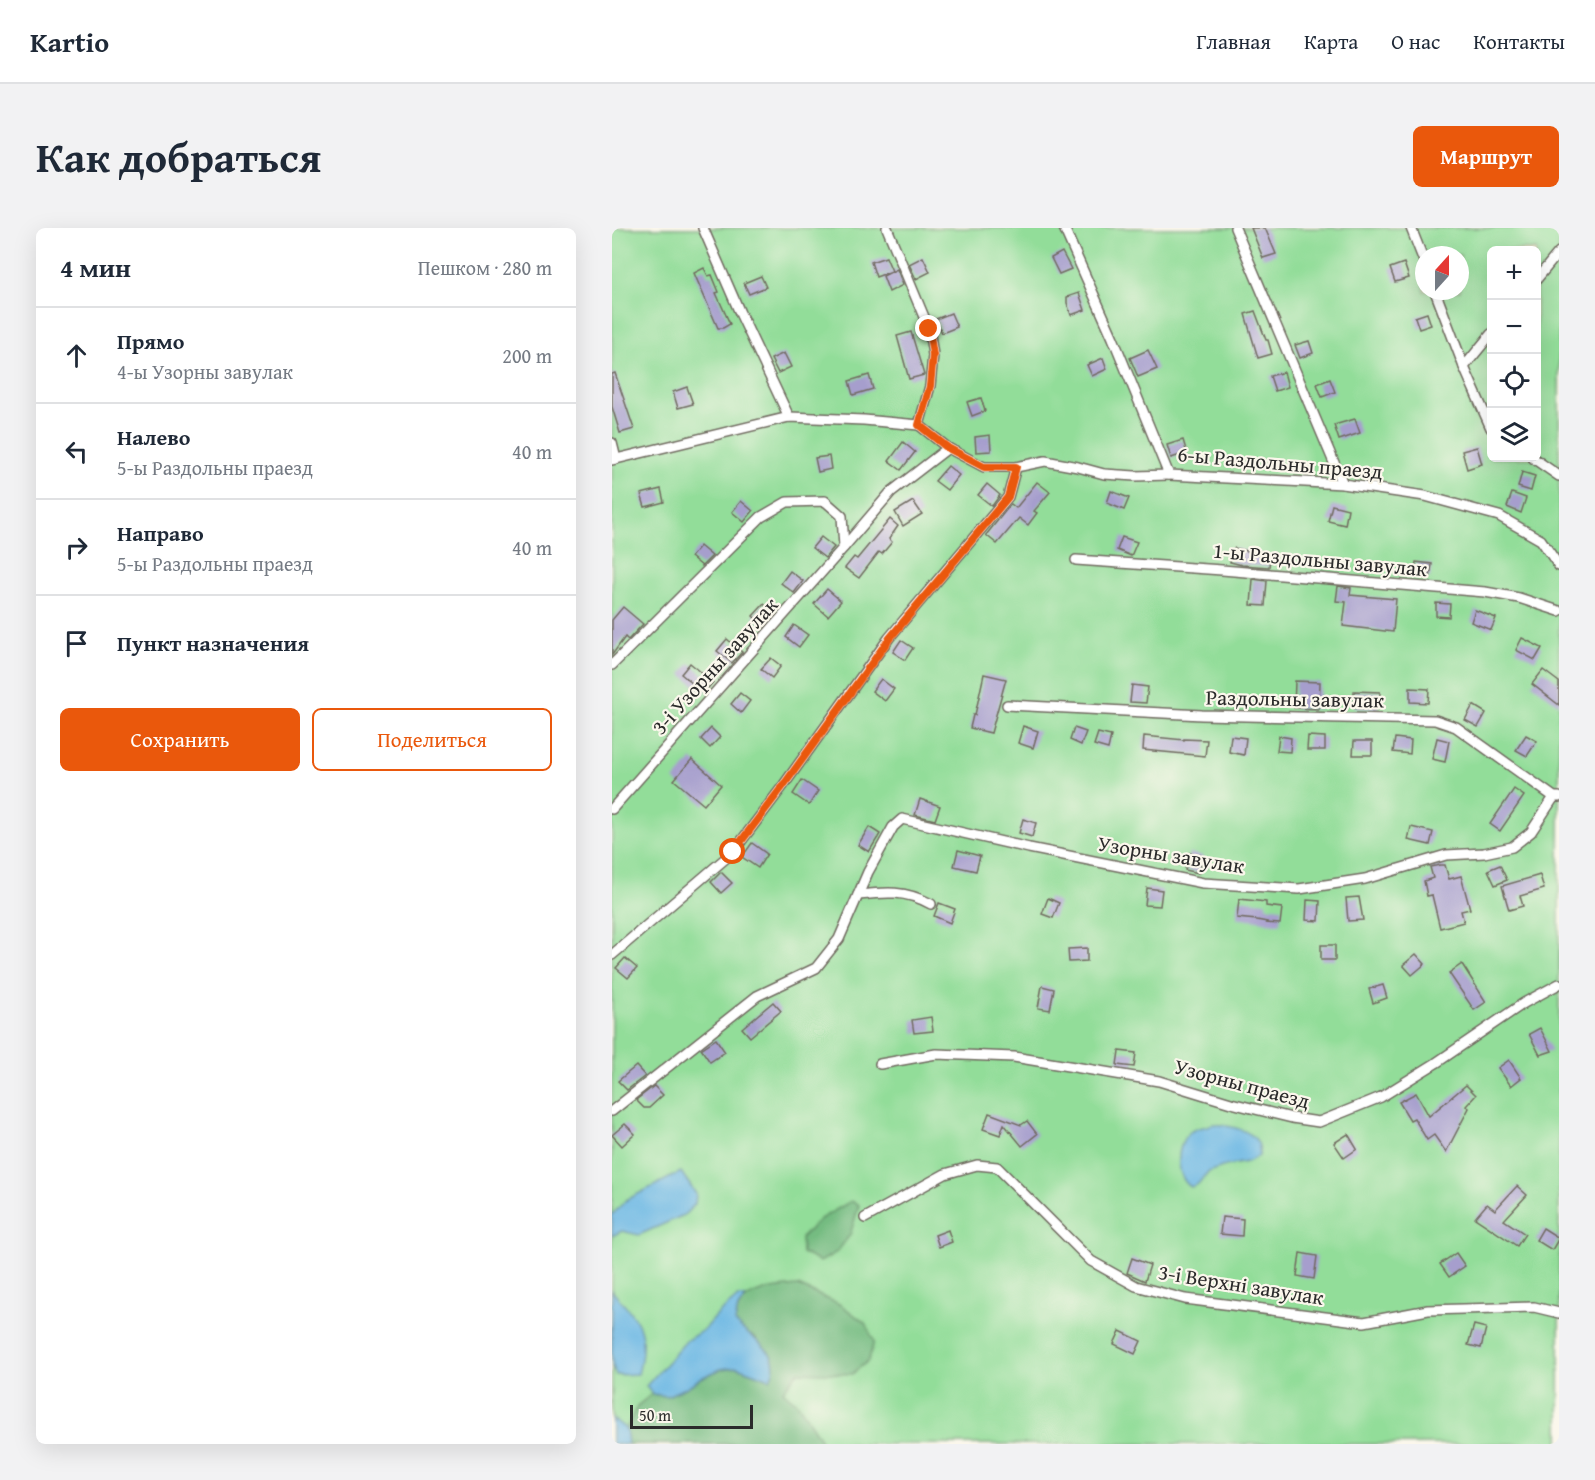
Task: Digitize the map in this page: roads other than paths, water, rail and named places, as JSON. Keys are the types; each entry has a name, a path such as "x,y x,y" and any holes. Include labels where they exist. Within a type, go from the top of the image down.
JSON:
{"lane":[{"path":"704,228 740,313 789,417"},
{"path":"887,228 929,329 933,355 930,386 919,425"},
{"name":"6-ы Раздольны праезд","path":"1064,228 1113,338 1169,475 1343,484 1425,496 1499,516 1541,540 1559,566"},
{"path":"1235,228 1343,484"},
{"path":"1411,228 1418,246"},
{"path":"1541,273 1559,252"},
{"path":"1438,300 1487,419"},
{"path":"1464,367 1487,339"},
{"path":"612,444 614,459 789,417 864,420 919,425 948,448 984,467 1016,467 1045,461 1104,474 1169,475"},
{"name":"3-і Узорны завулак","path":"612,809 891,492 948,448"},
{"path":"1539,462 1559,476"},
{"path":"612,955 733,852 890,638 1008,497 1016,467"},
{"path":"612,665 761,517 787,502 825,501 842,516 844,547"},
{"name":"1-ы Раздольны завулак","path":"1076,560 1485,592 1519,598 1559,611"},
{"name":"Раздольны завулак","path":"1007,705 1202,715 1434,720 1456,728 1557,797"},
{"name":"Узорны завулак","path":"858,895 893,827 902,819 1029,848 1203,883 1299,889 1365,879 1446,855 1484,853 1512,847 1531,832 1557,797"},
{"path":"612,1111 757,996 816,968 839,939 858,895 899,893 931,904"},
{"name":"Узорны праезд","path":"880,1064 936,1054 1014,1057 1159,1081 1281,1116 1319,1122 1381,1097 1524,1003 1559,984"},
{"name":"3-і Верхні завулак","path":"866,1218 945,1174 977,1165 997,1167 1091,1261 1136,1286 1185,1299 1364,1322 1428,1310 1534,1307 1559,1313"}],"water":[{"path":"1213,1124 1237,1128 1252,1135 1257,1141 1259,1156 1247,1162 1208,1172 1198,1184 1191,1187 1186,1183 1180,1169 1182,1144 1190,1132"},
{"path":"681,1172 696,1194 695,1204 684,1215 639,1235 622,1231 612,1236 612,1215 626,1200"},
{"path":"612,1291 640,1328 643,1347 638,1374 616,1375 612,1364"},
{"path":"738,1297 746,1297 738,1308 735,1322 770,1353 774,1369 770,1379 737,1367 721,1369 667,1396 652,1394 646,1386 687,1340 705,1329"},
{"path":"612,1418 626,1429 628,1444 612,1444"}]}
